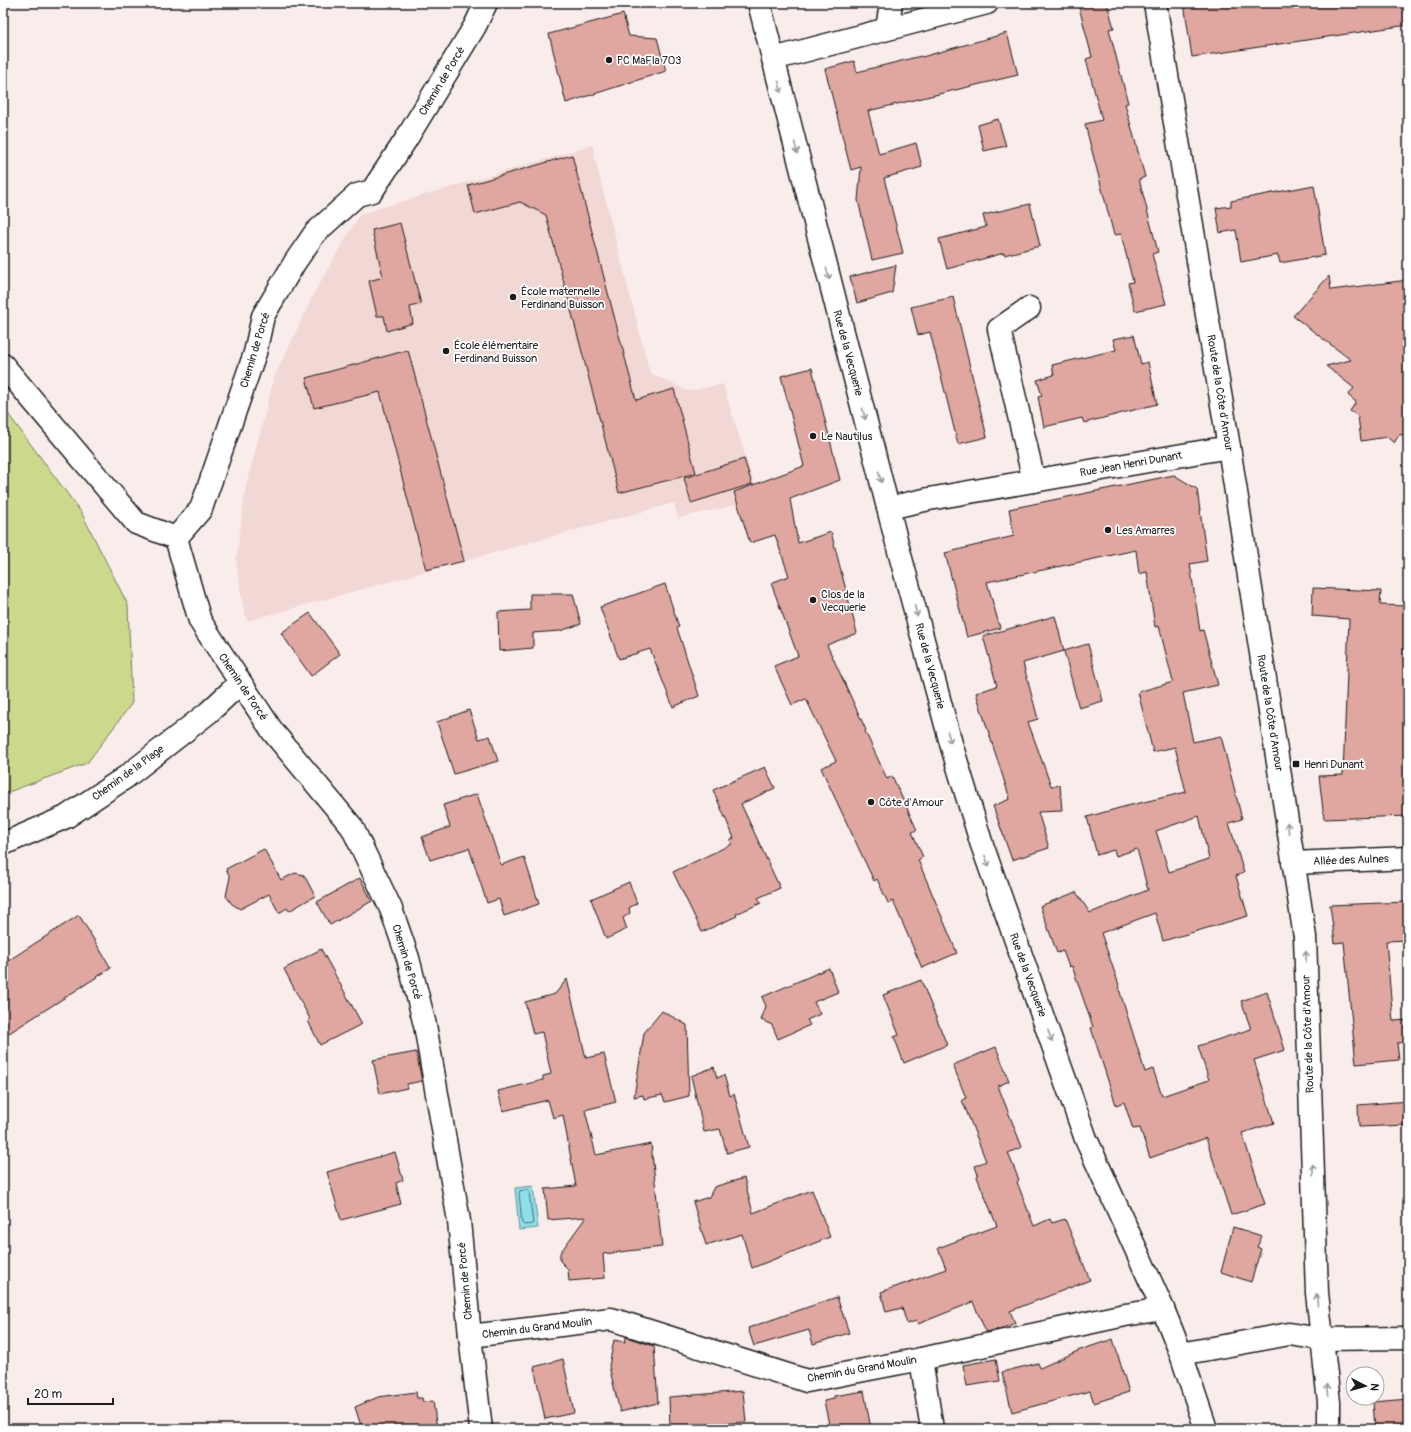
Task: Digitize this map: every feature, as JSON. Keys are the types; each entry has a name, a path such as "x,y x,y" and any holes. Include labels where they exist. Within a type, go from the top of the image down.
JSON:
{"street":[{"name":"Chemin de Porcé","path":"481,1429 459,1221 425,1025 408,958 391,909 352,827 273,732 200,621 176,538 201,510 256,353 263,316 295,262 315,233 357,195 372,191 405,142 467,40 486,3"},
{"name":"Rue de la Vecquerie","path":"759,3 888,508 952,747 981,842 1086,1139 1163,1309"},
{"path":"887,29 891,3"},
{"path":"773,59 987,3"},
{"name":"Route de la Côte d'Amour","path":"1155,3 1229,447 1305,937 1317,1293 1329,1402 1329,1429"},
{"path":"1029,308 999,329 1034,481"},
{"path":"3,365 136,523 176,538"},
{"name":"Rue Jean Henri Dunant","path":"888,508 929,499 1229,447"},
{"name":"Chemin de la Plage","path":"3,844 66,817 126,777 209,712 240,683"},
{"name":"Allée des Aulnes","path":"1293,863 1408,858"},
{"path":"1163,1309 1181,1354 1206,1429"},
{"name":"Chemin du Grand Moulin","path":"470,1336 611,1319 807,1381 921,1359 1125,1315 1163,1309"},
{"path":"1181,1354 1288,1334 1321,1339 1408,1338"},
{"path":"921,1359 932,1429"}],"shaded area":[{"path":"593,145 595,159 650,373 688,391 723,384 759,500 678,518 674,503 247,621 242,601 236,559 246,486 274,378 316,289 360,214"}],"green space":[{"path":"3,407 81,512 128,605 132,703 87,763 3,794"}],"water":[{"path":"533,1186 538,1228 519,1230 515,1188"}],"building":[{"path":"1095,3 1107,3 1114,28 1109,29 1128,103 1125,104 1145,177 1139,179 1158,252 1152,254 1166,304 1135,311 1128,283 1133,282 1121,234 1114,235 1085,124 1102,120 1086,59 1092,57 1079,7"},
{"path":"1184,3 1408,3 1408,25 1192,57"},
{"name":"PC MaFla 703","path":"623,14 629,36 657,38 666,71 566,103 549,34"},
{"path":"1007,33 1018,75 868,111 879,154 916,143 922,167 884,178 903,253 872,260 858,200 861,167 851,170 825,69 854,61 857,72 922,57"},
{"path":"998,119 1006,146 984,151 978,125"},
{"path":"572,155 636,400 674,389 696,473 619,493 546,215 520,202 475,214 468,185"},
{"path":"1314,185 1325,255 1280,263 1278,255 1241,262 1236,230 1220,233 1216,208 1231,206 1231,201"},
{"path":"1030,204 1040,246 1004,255 1004,253 947,269 939,239 986,227 983,215"},
{"path":"400,223 421,304 410,307 413,323 387,331 384,316 377,316 369,281 383,277 372,230"},
{"path":"896,265 892,293 857,303 850,277"},
{"path":"1329,276 1331,290 1408,280 1408,434 1399,435 1394,443 1387,437 1361,441 1358,416 1350,411 1356,402 1348,395 1354,388 1326,366 1351,360 1293,316"},
{"path":"953,297 987,437 958,444 930,332 918,335 911,307"},
{"path":"1134,335 1141,364 1148,362 1157,404 1084,423 1082,418 1044,427 1038,397 1042,396 1037,380 1054,375 1052,365 1116,350 1113,339"},
{"path":"408,350 464,561 426,570 380,392 314,408 306,378"},
{"path":"812,368 840,480 790,499 798,543 831,532 857,633 827,645 887,779 892,776 917,830 912,832 923,857 918,860 957,953 922,968 893,901 888,903 877,879 874,881 821,768 836,761 806,699 792,705 774,666 798,656 771,583 789,576 775,535 750,543 734,492 804,466 781,376"},
{"path":"744,459 752,484 691,503 684,478"},
{"path":"1174,475 1197,489 1207,561 1190,564 1200,631 1203,630 1218,685 1183,693 1193,742 1221,736 1242,819 1229,823 1244,873 1236,876 1248,916 1163,941 1155,913 1101,933 1120,988 1119,989 1145,1072 1153,1069 1162,1096 1209,1080 1198,1046 1251,1029 1241,1001 1267,992 1285,1050 1254,1060 1274,1123 1242,1133 1265,1204 1231,1215 1206,1138 1150,1158 1140,1128 1133,1129 1124,1102 1116,1105 1091,1028 1093,1027 1072,966 1069,967 1063,951 1057,953 1040,906 1076,892 1090,913 1148,890 1137,849 1116,856 1114,850 1097,855 1087,817 1186,792 1175,747 1153,752 1138,692 1173,682 1159,626 1155,627 1147,572 1139,574 1136,550 987,582 1000,628 967,637 945,553 1014,536 1009,509","holes":["1199,816 1209,859 1169,872 1156,831"]},
{"path":"665,584 679,627 677,628 699,696 673,707 650,649 619,659 600,607"},
{"path":"1313,588 1381,591 1380,605 1408,606 1408,816 1324,819 1319,776 1343,775 1349,619 1312,616"},
{"path":"530,594 573,594 581,624 560,631 533,633 533,648 499,651 498,612 530,610"},
{"path":"310,613 340,654 311,676 281,633"},
{"path":"1055,616 1064,651 1023,663 1038,719 1028,722 1051,786 1060,785 1062,811 1038,812 1049,848 1012,860 993,806 1010,799 976,693 997,686 983,636"},
{"path":"1088,644 1103,701 1079,708 1064,651"},
{"path":"469,710 479,739 490,736 498,761 454,774 437,722"},
{"path":"765,767 775,788 741,804 780,888 758,898 761,903 702,932 673,872 732,844 730,840 734,838 713,790"},
{"path":"477,794 501,865 524,857 539,904 504,916 499,899 487,903 469,848 430,860 422,837 450,827 443,805"},
{"path":"264,849 281,880 295,873 304,875 315,896 289,911 287,908 279,913 269,894 240,909 232,904 226,896 230,877 226,869"},
{"path":"360,878 372,901 330,925 317,902"},
{"path":"629,882 637,903 629,908 630,913 623,918 627,929 606,939 591,899"},
{"path":"1408,902 1408,940 1386,941 1393,1021 1408,1020 1408,1042 1397,1043 1399,1060 1356,1064 1344,942 1335,943 1330,905"},
{"path":"79,915 111,968 3,1037 3,964"},
{"path":"321,949 362,1024 320,1045 308,1021 310,1019 284,969"},
{"path":"829,968 838,992 814,1002 820,1014 807,1020 810,1025 778,1039 772,1025 761,1020 766,1006 762,997"},
{"path":"567,979 586,1058 604,1054 616,1102 585,1110 596,1155 651,1144 662,1247 603,1254 605,1278 569,1281 568,1269 560,1261 560,1253 586,1217 548,1220 545,1189 576,1186 563,1115 553,1118 548,1100 503,1111 498,1091 543,1080 543,1076 551,1074 542,1032 533,1034 525,1002 555,994"},
{"path":"921,980 947,1045 904,1063 894,1037 899,1035 883,995"},
{"path":"662,1011 687,1025 689,1096 665,1102 662,1095 644,1099 643,1095 634,1097 644,1033"},
{"path":"996,1047 1009,1081 998,1086 1022,1147 1008,1153 1019,1180 1017,1182 1034,1226 1050,1219 1052,1223 1065,1219 1090,1280 1010,1311 1015,1323 1003,1328 986,1332 973,1302 918,1324 916,1321 907,1324 902,1308 886,1312 881,1292 946,1269 938,1248 997,1226 977,1177 978,1175 975,1166 986,1161 962,1100 966,1098 953,1065"},
{"path":"416,1052 422,1081 407,1084 407,1088 380,1094 373,1060"},
{"path":"714,1067 717,1078 724,1075 730,1096 734,1094 749,1147 727,1153 720,1129 704,1132 691,1076"},
{"path":"1408,1101 1408,1125 1359,1127 1358,1105"},
{"path":"395,1152 403,1180 396,1183 401,1204 341,1220 327,1172"},
{"path":"744,1178 753,1213 812,1190 830,1237 752,1268 742,1234 706,1245 693,1202 709,1197 714,1187"},
{"path":"1233,1227 1262,1236 1257,1247 1261,1249 1251,1282 1221,1272"},
{"path":"837,1297 849,1333 813,1344 809,1330 754,1346 748,1328"},
{"path":"626,1337 654,1346 658,1403 620,1412 609,1366 614,1340 625,1342"},
{"path":"1113,1339 1129,1392 1094,1403 1090,1391 1012,1412 1002,1372 1038,1363 1040,1368 1080,1350"},
{"path":"563,1359 574,1413 545,1419 534,1367"},
{"path":"996,1359 1000,1381 967,1386 963,1365"},
{"path":"743,1391 746,1422 670,1427 669,1397"},
{"path":"864,1391 871,1429 830,1429 824,1401 834,1399 834,1396"},
{"path":"416,1392 417,1398 422,1398 423,1402 433,1401 437,1429 362,1429 355,1407 378,1397"},
{"path":"1408,1399 1408,1429 1375,1429 1373,1406 1385,1406 1385,1401"}],"place":[{"name":"PC MaFla 703","path":"609,60"},
{"name":"École maternelle Ferdinand Buisson","path":"513,297"},
{"name":"École élémentaire Ferdinand Buisson","path":"446,351"},
{"name":"Le Nautilus","path":"813,436"},
{"name":"Les Amarres","path":"1108,530"},
{"name":"Clos de la Vecquerie","path":"813,600"},
{"name":"Henri Dunant","path":"1296,764"},
{"name":"Côte d'Amour","path":"871,802"}]}
